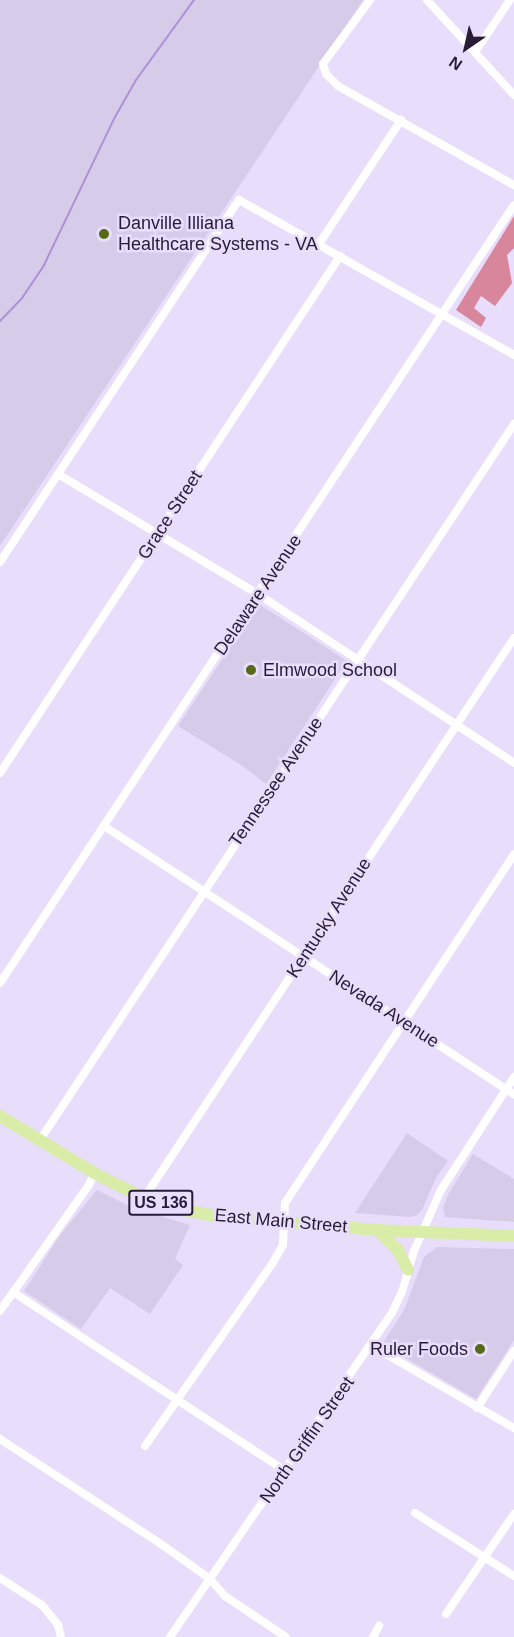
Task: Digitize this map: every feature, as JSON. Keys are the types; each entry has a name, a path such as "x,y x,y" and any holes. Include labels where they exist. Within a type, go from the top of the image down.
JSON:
{"main road":[{"name":"East Main Street","path":"0,1116 94,1173 144,1198 203,1214 377,1230 514,1236"},
{"path":"377,1230 398,1250 408,1270"}],"street":[{"path":"370,0 323,64 326,74 338,86 514,185"},
{"path":"427,0 514,95"},
{"path":"475,52 510,0"},
{"path":"319,244 401,120"},
{"path":"0,562 239,200 514,355"},
{"name":"Delaware Avenue","path":"0,983 514,205"},
{"name":"Grace Street","path":"0,773 340,256"},
{"name":"Tennessee Avenue","path":"40,1140 514,424"},
{"path":"58,474 258,594 514,763"},
{"name":"Kentucky Avenue","path":"144,1198 514,638"},
{"name":"Nevada Avenue","path":"105,826 514,1094"},
{"path":"146,1446 272,1264 283,1245 285,1203 514,854"},
{"name":"North Griffin Street","path":"170,1637 372,1346 392,1313 441,1190 514,1077"},
{"path":"0,1311 89,1185 94,1173"},
{"path":"13,1292 285,1471"},
{"path":"372,1346 514,1428"},
{"path":"477,1407 514,1352"},
{"path":"0,1438 210,1579 225,1596 286,1637"},
{"path":"414,1514 514,1575"},
{"path":"446,1614 514,1514"},
{"path":"0,1578 42,1605 58,1625 61,1637"},
{"path":"373,1637 379,1626"}],"shaded area":[{"name":"Danville Illiana Healthcare Systems - VA","path":"0,0 363,0 0,546"},
{"path":"514,216 514,248 507,255 512,283 495,306 481,296 474,308 486,318 481,327 456,310"},
{"path":"259,604 347,661 266,784 244,767 178,726"},
{"path":"407,1133 448,1161 436,1178 422,1210 410,1217 355,1213"},
{"path":"473,1154 514,1179 514,1222 445,1217 443,1208 449,1193"},
{"path":"97,1190 131,1207 190,1225 175,1259 183,1265 150,1314 110,1288 81,1329 24,1291 61,1234"},
{"path":"437,1247 514,1249 514,1340 476,1399 385,1346 384,1341 404,1310 424,1257"}],"waterway":[{"path":"0,321 22,298 44,265 115,117 136,80 194,0"}],"place":[{"name":"Danville Illiana Healthcare Systems - VA","path":"104,234"},
{"name":"Elmwood School","path":"251,670"},
{"name":"Ruler Foods","path":"480,1349"}]}
